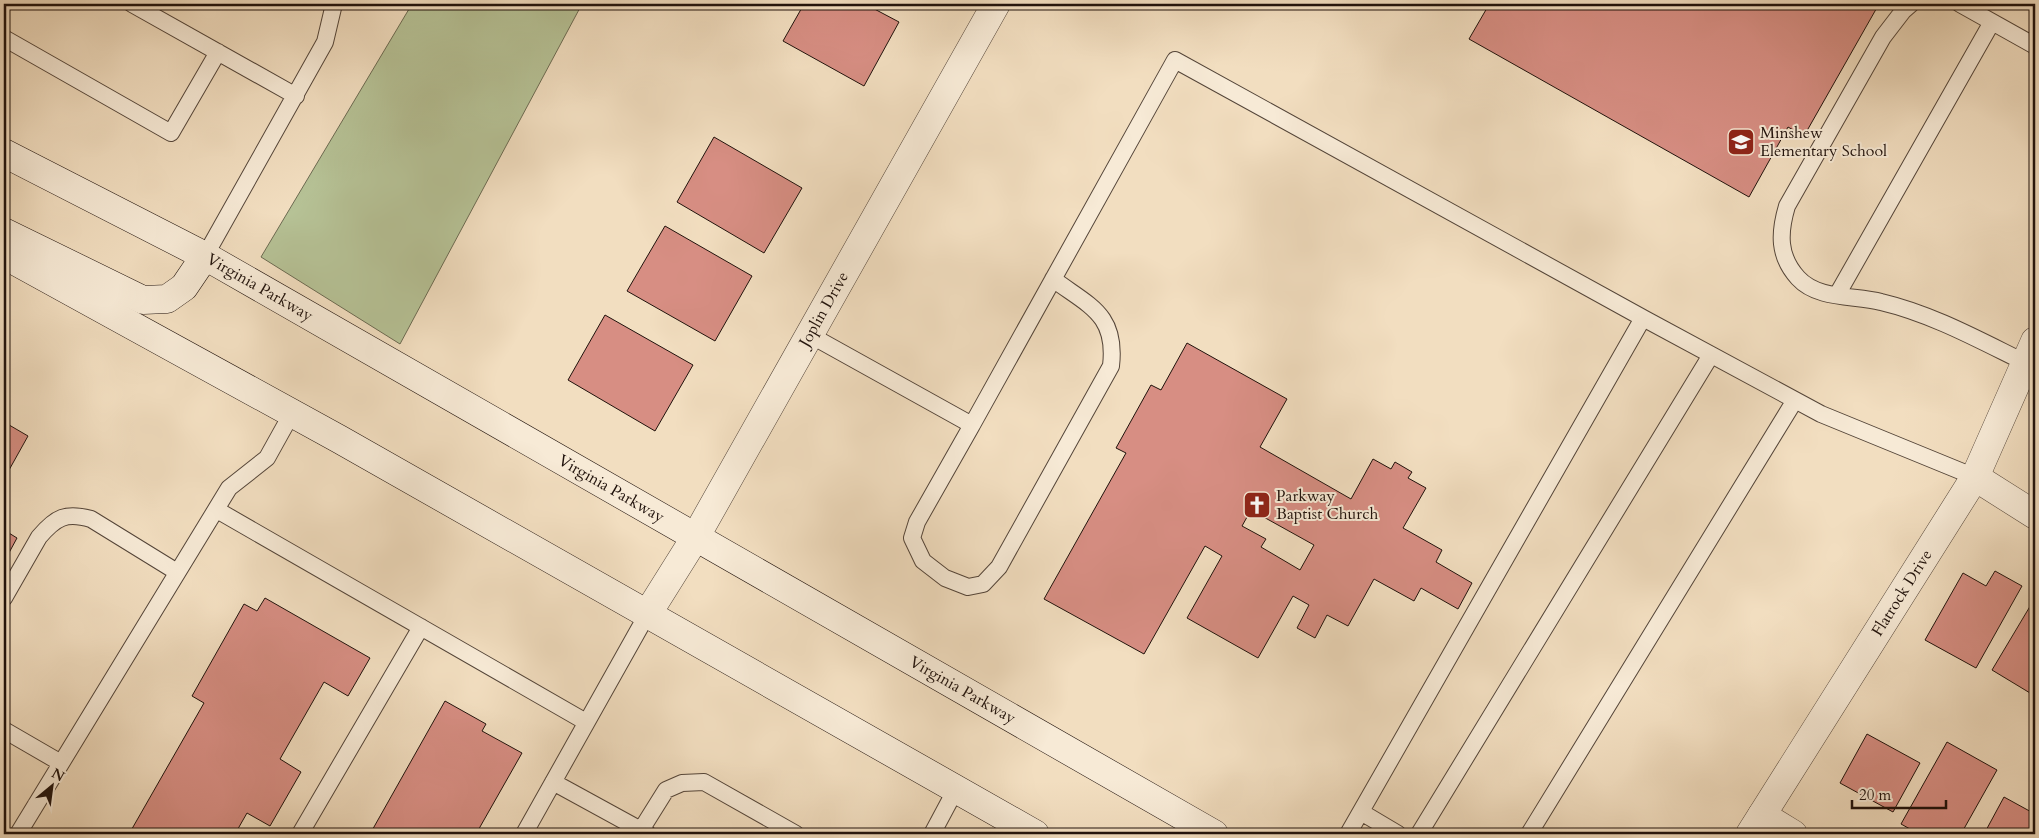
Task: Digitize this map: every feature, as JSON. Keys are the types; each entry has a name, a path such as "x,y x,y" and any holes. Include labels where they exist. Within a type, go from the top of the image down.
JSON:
{"main road":[{"name":"Joplin Drive","path":"648,613 695,538 996,4"},
{"name":"Virginia Parkway","path":"4,152 205,256 1214,834"},
{"path":"4,232 143,300 168,299 184,287 205,256"},
{"path":"4,255 292,413 1035,834"},
{"name":"Flatrock Drive","path":"1756,825 1975,477 2030,352"},
{"path":"1975,477 2035,515"},
{"path":"1756,825 1793,834"}],"lane":[{"path":"132,4 296,96"},
{"path":"205,256 325,42 334,4"},
{"path":"1911,4 1903,11 1883,37 1787,206 1780,237 1788,264 1798,278 1811,288 1837,295 1881,302 1914,312 1973,337 2030,352"},
{"path":"1960,4 2035,46"},
{"path":"1837,295 1992,22"},
{"path":"4,38 171,133 218,52"},
{"path":"1053,279 1098,312 1109,327 1113,350 1111,366 999,568 983,584 968,587 945,578 923,561 912,538 917,522 1175,60 1795,400 1864,433 1975,477"},
{"path":"1348,834 1643,318"},
{"path":"810,335 972,424"},
{"path":"1419,834 1711,355"},
{"path":"1529,834 1795,400"},
{"path":"18,834 229,488 267,458 292,413"},
{"path":"217,510 586,722"},
{"path":"4,598 46,528 57,518 76,515 91,519 177,572"},
{"path":"524,834 648,613"},
{"path":"300,834 421,627"},
{"path":"4,730 61,763"},
{"path":"553,782 644,832 666,790 682,783 704,782 796,834"},
{"path":"932,834 956,789"},
{"path":"1361,812 1398,834"}],"green space":[{"path":"412,4 582,4 400,344 261,257"}],"building":[{"path":"804,4 865,4 899,22 864,86 783,41"},
{"path":"1479,4 1879,4 1804,136 1788,127 1749,197 1469,39 1487,8"},
{"path":"714,137 802,188 764,253 677,202"},
{"path":"665,226 752,276 715,341 627,291"},
{"path":"605,315 693,365 655,431 568,380"},
{"name":"Parkway Baptist Church","path":"1187,343 1287,399 1260,447 1351,499 1373,459 1391,469 1395,462 1412,472 1408,478 1426,488 1403,528 1442,550 1436,562 1472,583 1458,609 1421,588 1414,601 1374,579 1348,626 1327,615 1315,638 1297,628 1309,605 1293,596 1258,658 1187,618 1222,556 1205,546 1144,654 1044,599 1126,453 1116,448 1151,385 1161,390","holes":["1251,510 1314,545 1300,570 1261,547 1266,539 1242,526"]},
{"path":"4,422 28,436 4,479"},
{"path":"4,530 17,538 4,562"},
{"path":"1995,571 2022,586 1976,668 1925,640 1963,573 1986,586"},
{"path":"265,598 370,658 348,696 324,682 280,759 301,772 270,826 247,813 235,834 129,834 204,703 192,696 244,604 257,611"},
{"path":"2035,598 2035,696 1992,670"},
{"path":"445,701 486,724 482,731 522,753 476,834 370,834"},
{"path":"1867,734 1920,763 1893,812 1840,783"},
{"path":"1947,742 1997,770 1961,834 1919,834 1901,824"},
{"path":"2004,797 2035,814 2035,834 1984,834"}],"place":[{"name":"Minshew Elementary School","path":"1741,142"},
{"name":"Parkway Baptist Church","path":"1257,505"}]}
